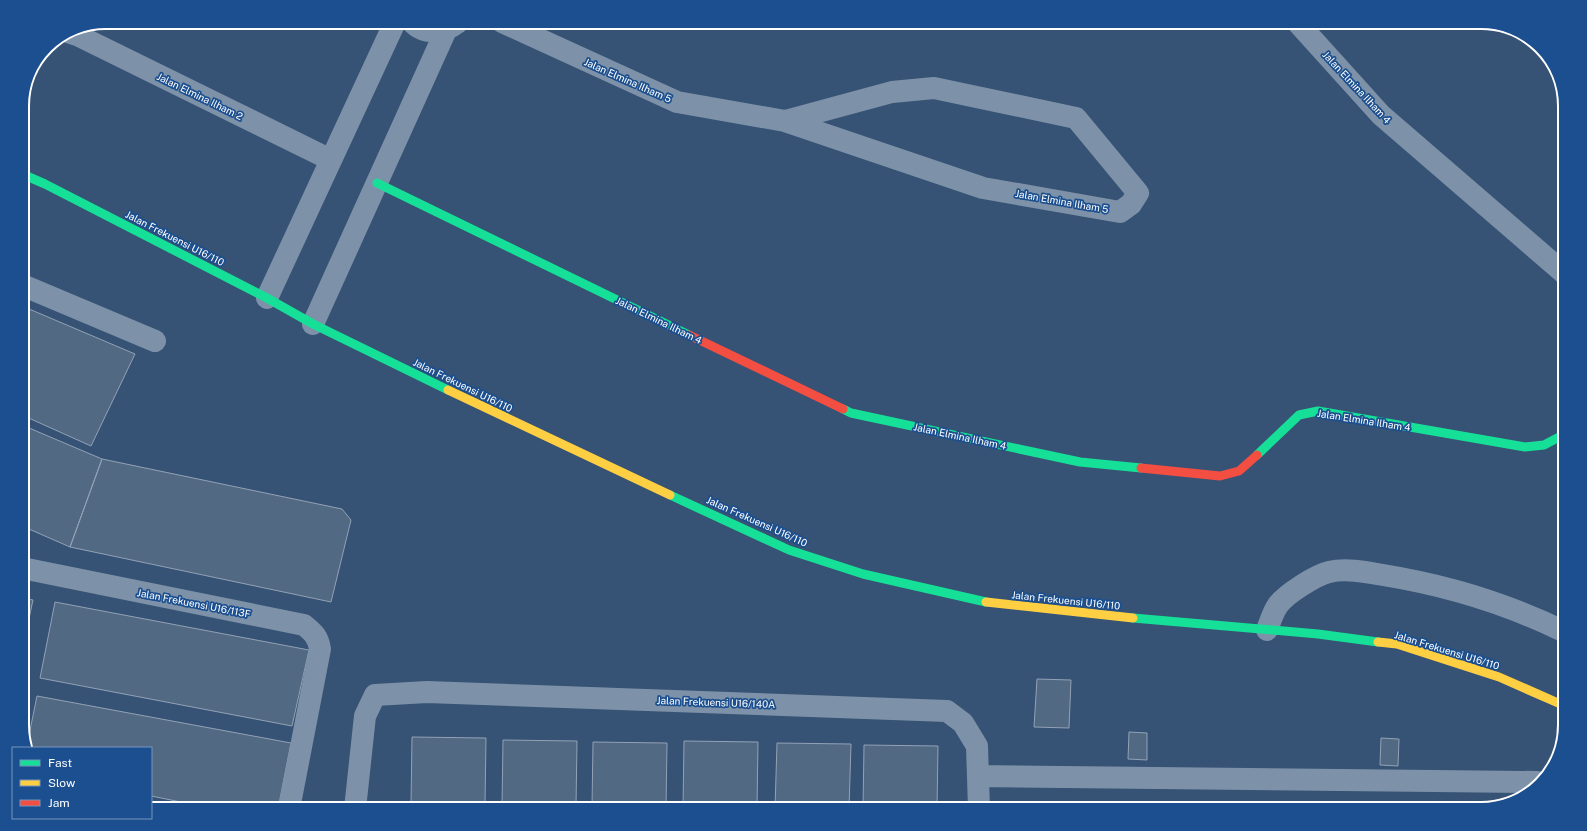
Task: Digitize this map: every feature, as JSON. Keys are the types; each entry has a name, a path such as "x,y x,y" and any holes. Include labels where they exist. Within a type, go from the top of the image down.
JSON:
{"street":[{"path":"266,298 392,29"},
{"path":"422,29 435,32 444,29"},
{"path":"312,324 451,29"},
{"name":"Jalan Elmina Ilham 5","path":"517,29 677,102 785,121 982,188 1120,212 1131,204 1138,193 1076,118 934,88 892,92 785,121"},
{"name":"Jalan Elmina Ilham 4","path":"1303,29 1381,115 1558,268"},
{"name":"Jalan Elmina Ilham 2","path":"76,35 331,160"},
{"name":"Jalan Frekuensi U16/110","path":"29,177 266,298 312,324 516,423 789,550 863,574 977,601 1119,617 1318,634 1397,644 1499,677 1558,703"},
{"name":"Jalan Elmina Ilham 4","path":"377,183 851,413 1080,462 1220,476 1239,471 1299,415 1318,411 1525,447 1544,445 1558,438"},
{"path":"29,287 155,341"},
{"name":"Jalan Frekuensi U16/113F","path":"29,563 54,574"},
{"name":"Jalan Frekuensi U16/113F","path":"29,569 304,625 318,640 320,649 290,802"},
{"path":"1267,630 1278,605 1293,590 1328,572 1344,571 1363,572 1413,580 1470,595 1545,622 1558,628"},
{"name":"Jalan Frekuensi U16/140A","path":"356,802 365,716 374,695 427,692 947,710 963,723 977,746 979,802"},
{"path":"979,776 1532,782"}],"building":[{"path":"29,309 135,354 91,446 29,418"},
{"path":"29,428 102,459 70,547 29,529"},
{"path":"102,459 342,509 351,520 331,602 70,547"},
{"path":"29,599 33,600 29,618"},
{"path":"55,602 309,650 292,726 40,678"},
{"path":"1037,679 1071,680 1069,728 1034,727"},
{"path":"37,696 291,743 279,802 181,802 152,796 152,747 32,747 29,733"},
{"path":"1129,732 1147,733 1147,760 1128,759"},
{"path":"412,737 486,738 485,802 411,802"},
{"path":"1381,738 1399,739 1398,766 1380,765"},
{"path":"503,740 577,741 576,802 502,802"},
{"path":"684,741 758,742 757,802 683,802"},
{"path":"593,742 667,743 666,802 592,802"},
{"path":"777,743 851,744 849,802 775,802"},
{"path":"864,745 938,746 937,802 863,802"}],"traffic: fast":[{"path":"29,177 267,298 313,324 448,390"},
{"path":"377,183 689,335"},
{"path":"843,409 851,413 1080,462 1141,468"},
{"path":"1257,455 1299,415 1318,411 1525,447 1544,445 1558,438"},
{"path":"670,495 789,550 863,574 986,602"},
{"path":"1133,618 1318,634 1378,642"}],"traffic: slow":[{"path":"448,390 670,495"},
{"path":"986,602 1133,618"},
{"path":"1378,642 1397,644 1499,677 1558,703"}],"traffic: jam":[{"path":"689,335 843,409"},
{"path":"1141,468 1220,476 1239,471 1257,455"}]}
